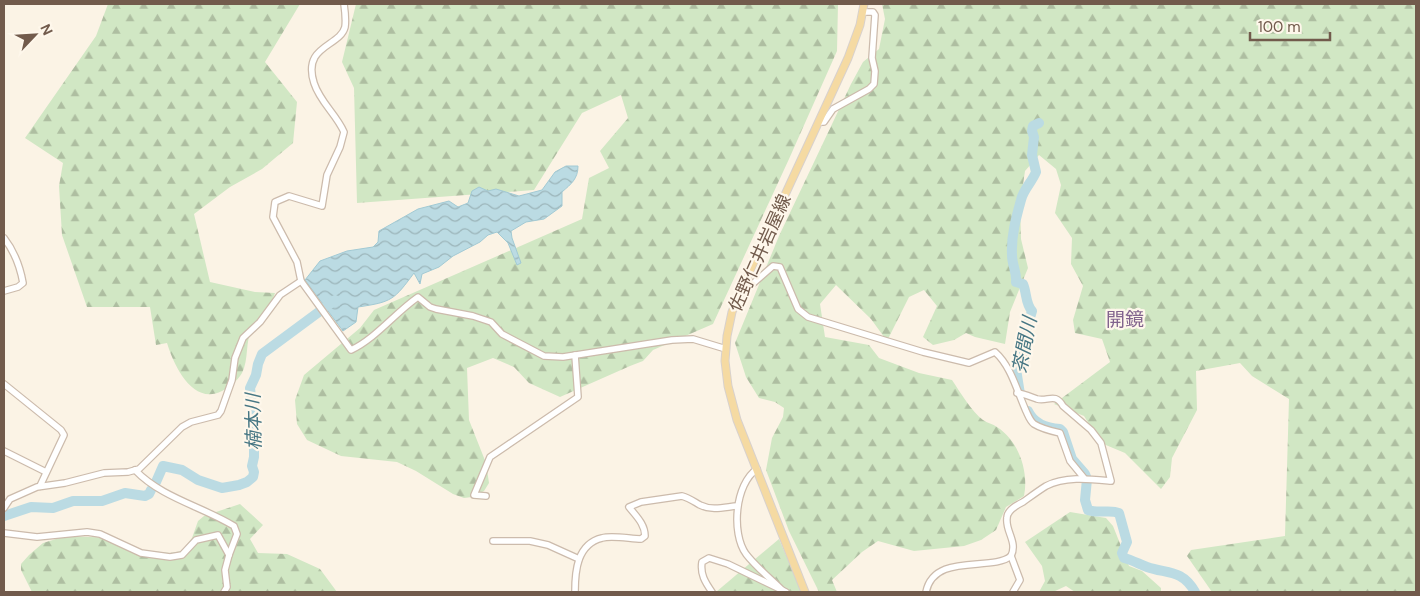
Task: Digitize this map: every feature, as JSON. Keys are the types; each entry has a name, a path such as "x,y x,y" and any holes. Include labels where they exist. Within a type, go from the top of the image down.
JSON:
{"main road":[{"name":"佐野仁井岩屋線","path":"806,592 733,410 727,380 726,349 732,312 848,58 863,8"}],"street":[{"path":"344,4 344,27 336,38 318,52 312,72 314,83 322,100 344,132 340,147 327,175 322,206 285,197 275,202 273,217 279,232 297,262 301,281 351,350 361,345 406,305 418,297 430,307 473,316 491,322 502,334 544,356 563,357 672,340 693,339 726,349"},
{"path":"819,122 824,122 833,109 874,84 875,71 872,58 876,15 863,8"},
{"path":"4,238 20,267 23,283 4,292"},
{"path":"743,286 749,287 774,266 780,267 798,309 808,317 923,352 969,363 995,352 1009,370 1032,423 1048,431 1060,433 1070,461 1086,478"},
{"path":"4,508 10,499 40,486 65,483 104,473 135,470 145,465 182,427 191,422 218,415 232,380 235,358 243,338 260,322 280,295 301,281"},
{"path":"486,496 474,495 490,457 578,397 575,355"},
{"path":"4,384 62,430 64,435 40,486"},
{"path":"1013,592 1020,580 1011,556 1014,546 1007,521 1008,513 1046,486 1054,483 1086,478 1111,481 1101,443 1091,430 1063,406 1060,401 1051,397 1040,400 1020,393"},
{"path":"4,451 46,472"},
{"path":"757,468 750,474 737,506 738,531 745,553 784,591"},
{"path":"135,470 148,483 186,503 218,516 234,526 237,534 229,555 226,570 227,587 224,592"},
{"path":"575,592 575,574 579,558 585,550 603,538 641,539 645,536 641,521 629,507 641,502 682,496 688,497 707,508 717,509 737,506"},
{"path":"4,533 37,538 87,532 100,534 141,553 170,557 182,555 196,540 218,535 229,555"},
{"path":"493,540 530,541 548,545 579,558"},
{"path":"926,592 931,580 948,569 965,564 1002,561 1011,556"},
{"path":"712,592 700,571 702,562 709,558 728,564 784,591"}],"green space":[{"path":"108,4 300,4 265,62 297,102 293,143 262,169 230,187 194,214 210,282 255,292 275,293 252,329 242,373 228,388 212,394 202,393 186,381 174,362 167,343 156,345 150,307 87,307 62,235 59,186 63,163 25,138 96,36"},
{"path":"356,4 838,4 837,51 713,324 653,350 643,361 560,397 529,383 514,367 493,358 467,368 469,420 486,463 489,483 484,491 472,497 464,498 453,494 416,471 397,462 341,456 307,440 297,424 295,400 304,375 360,328 374,310 582,219 589,178 609,168 600,151 628,118 621,95 582,113 534,190 357,203 354,88 342,62"},
{"path":"882,4 1416,4 1416,592 1212,592 1187,556 1191,550 1285,536 1289,399 1252,376 1240,363 1196,371 1197,410 1172,458 1170,477 1161,489 1125,453 1101,443 1084,416 1054,404 1110,362 1102,339 1075,333 1073,320 1083,286 1071,264 1072,238 1055,213 1061,185 1056,169 1039,155 1025,171 1020,205 1021,239 1028,268 1010,312 1005,344 966,333 954,340 933,345 923,337 937,306 924,290 909,297 887,341 871,319 836,285 820,304 825,337 869,345 879,358 919,373 952,380 975,412 983,420 1005,433 1017,449 1025,477 1024,496 1006,507 996,530 981,540 964,546 914,551 878,541 862,552 832,580 837,592 819,592 789,531 766,470 772,438 783,417 784,408 775,402 759,398 746,377 735,343 779,236 851,84 863,62 879,49 885,19"},
{"path":"240,504 263,525 250,539 258,553 287,554 320,569 337,592 32,592 21,570 21,564 43,543 66,536 114,538 141,550 170,553 182,551 192,538 198,521 204,516"},
{"path":"1070,512 1106,518 1113,526 1129,566 1142,571 1161,588 1161,592 1075,592 1066,586 1053,592 1039,592 1045,581 1042,566 1025,542"},
{"path":"779,539 802,592 716,592"}],"water":[{"path":"566,166 578,166 578,171 573,181 562,192 562,206 544,219 526,222 511,231 521,263 517,265 508,243 497,232 488,235 480,242 453,256 439,267 422,274 420,284 414,273 402,289 391,298 358,307 356,322 343,331 305,280 320,261 347,251 373,247 378,242 379,231 418,209 449,201 458,207 468,203 472,191 479,187 488,191 496,189 519,196 542,190 555,172"}],"waterway":[{"name":"茶間川","path":"1020,394 1016,369 1025,359 1022,344 1032,311 1028,305 1023,284 1016,282 1012,259 1012,241 1022,196 1036,172 1032,155 1034,137 1032,131 1033,126 1039,123"},
{"name":"楠本川","path":"156,482 163,466 182,470 198,480 222,488 239,485 253,477 254,440 251,429 253,416 250,388 262,354 335,300"},
{"name":"茶間川","path":"1028,411 1037,422 1050,428 1060,429 1063,432 1072,459 1087,479 1085,500 1088,510 1119,513 1127,542 1122,553 1124,558 1179,576 1185,579 1195,592"},
{"name":"楠本川","path":"4,516 31,507 53,508 73,501 102,501 125,493 145,496 151,490"}],"district":[{"name":"開鏡","path":"1125,319"}]}
